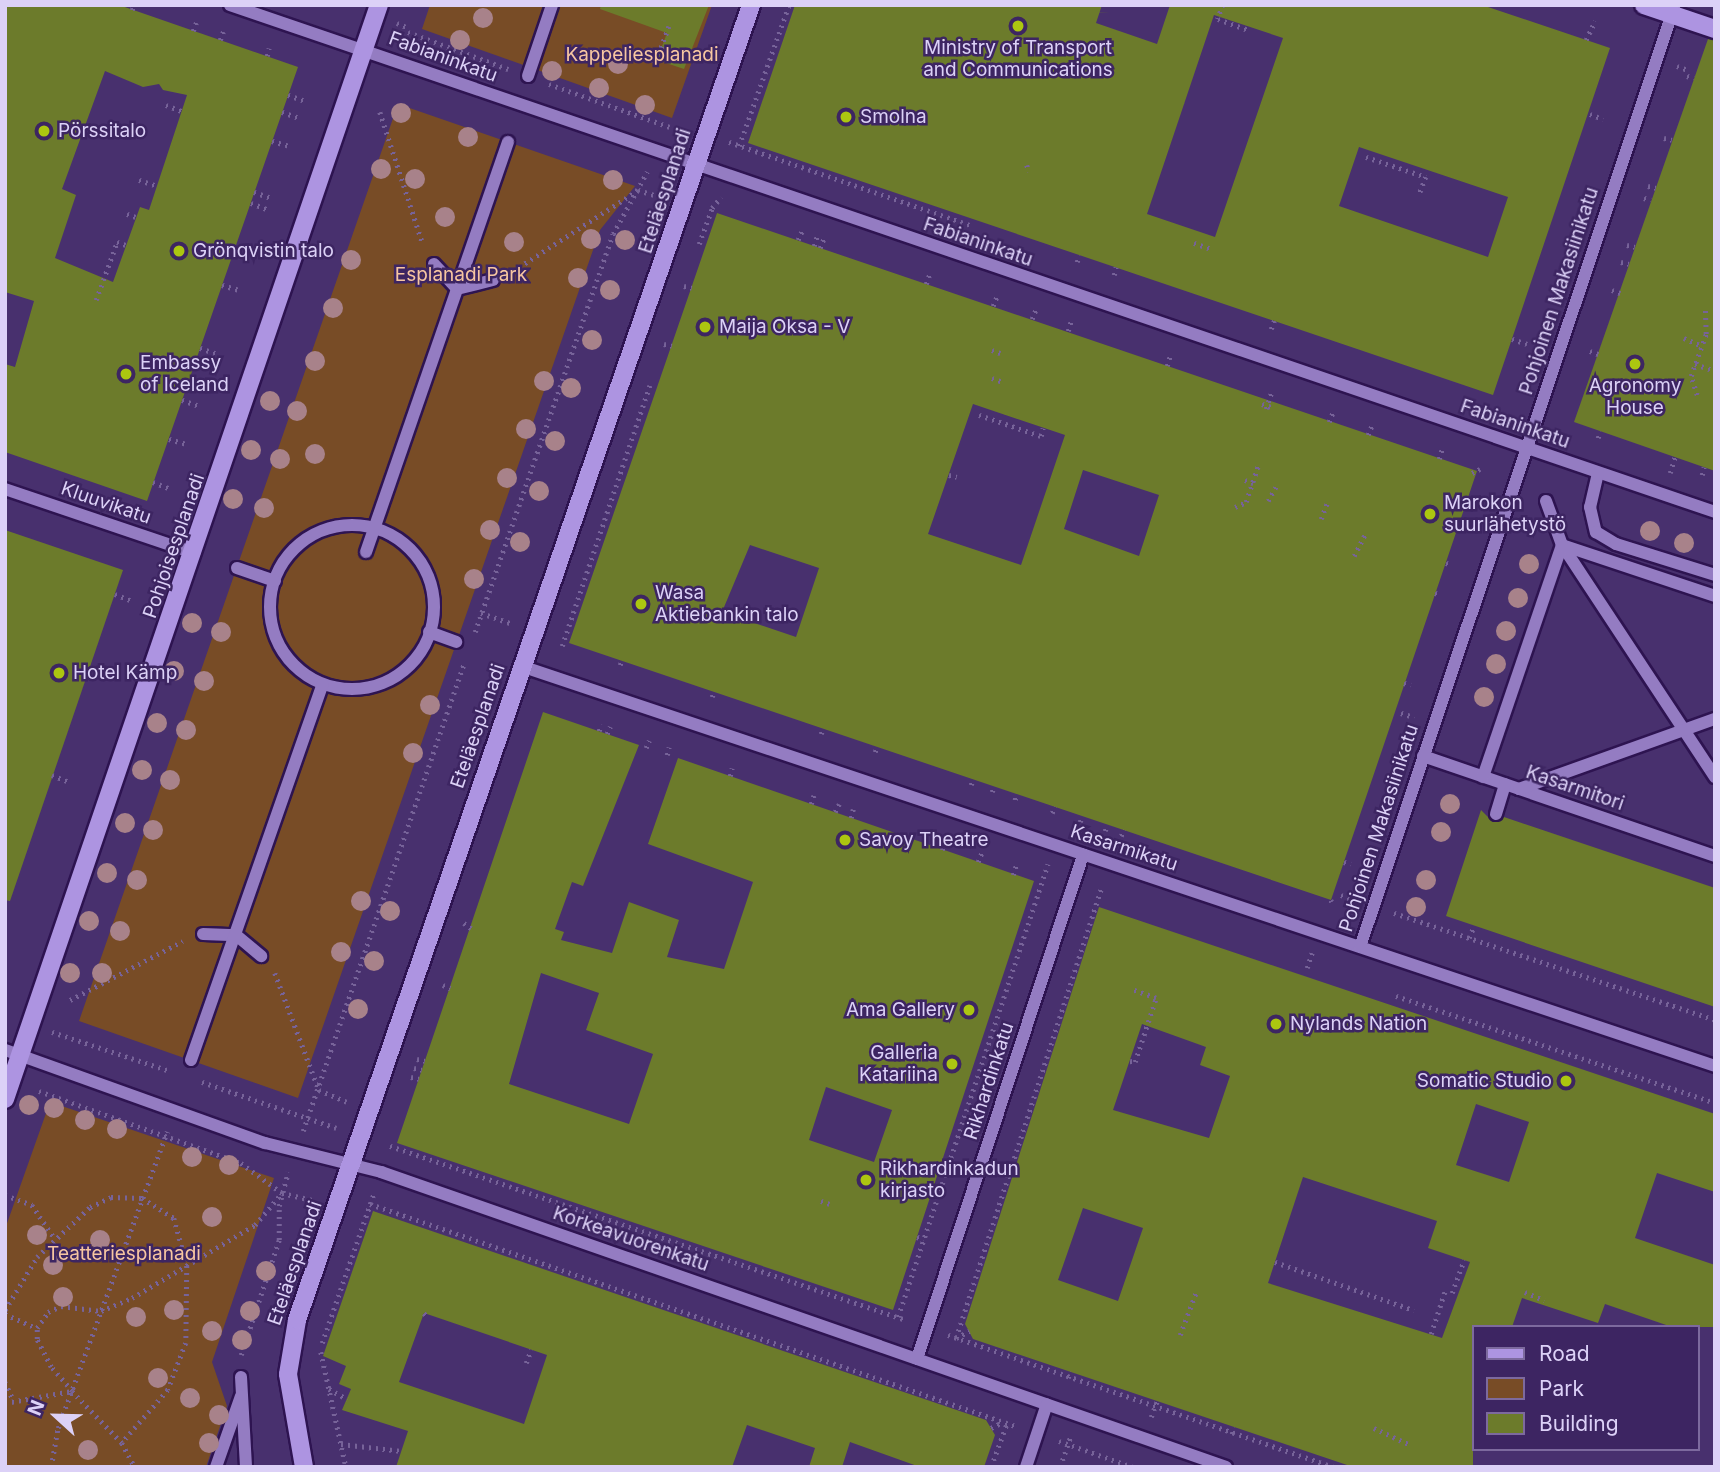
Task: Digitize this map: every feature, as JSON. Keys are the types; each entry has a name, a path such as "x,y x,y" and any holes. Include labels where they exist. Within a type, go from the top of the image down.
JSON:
{"main road":[{"name":"Pohjoisesplanadi","path":"5,1099 13,1053 194,553 379,5"},
{"name":"Eteläesplanadi","path":"304,1467 293,1419 289,1359 297,1320 751,5"},
{"path":"1644,5 1674,10 1715,29"}],"street":[{"name":"Fabianinkatu","path":"230,5 694,166 1715,512"},
{"path":"528,76 552,5"},
{"name":"Pohjoinen Makasiinikatu","path":"1360,947 1674,10"},
{"path":"366,552 508,142"},
{"path":"434,264 457,289"},
{"path":"457,289 493,280"},
{"path":"1598,473 1590,507 1596,532 1616,544 1715,575"},
{"name":"Kluuvikatu","path":"5,489 194,553"},
{"path":"1546,501 1562,545 1715,777"},
{"path":"352,525 374,529 410,550 428,577 434,608 429,632 409,666 389,680 351,690 323,684 293,665 276,638 270,607 275,581 294,549 321,531 352,525"},
{"path":"1562,545 1715,596"},
{"path":"1483,777 1562,545"},
{"path":"237,568 275,581"},
{"path":"429,632 456,642"},
{"name":"Kasarmikatu","path":"521,666 1715,1066"},
{"path":"191,1060 323,684"},
{"path":"1519,789 1715,719"},
{"name":"Kasarmitori","path":"1423,756 1715,856"},
{"path":"1492,813 1503,783"},
{"name":"Rikhardinkatu","path":"917,1359 1083,855"},
{"path":"203,934 236,934 261,957"},
{"name":"Korkeavuorenkatu","path":"13,1053 295,1153 351,1163 381,1172 1226,1467"},
{"path":"216,1467 242,1383"},
{"path":"242,1383 247,1467"},
{"path":"1026,1467 1047,1404"}],"path":[{"path":"322,6 335,5"},
{"path":"1223,5 1218,19 1248,30"},
{"path":"1586,40 1595,21"},
{"path":"193,31 196,23"},
{"path":"639,55 656,61 669,26"},
{"path":"220,40 223,32"},
{"path":"267,56 269,48"},
{"path":"1061,66 1069,69"},
{"path":"1687,76 1694,78"},
{"path":"288,95 305,100"},
{"path":"166,105 181,111"},
{"path":"282,112 299,118"},
{"path":"380,112 428,260 434,264"},
{"path":"1590,114 1603,119"},
{"path":"667,130 682,123 970,226"},
{"path":"1664,138 1672,140"},
{"path":"272,141 289,146"},
{"path":"1366,157 1426,177 1420,193"},
{"path":"1027,165 1029,172"},
{"path":"139,180 158,186"},
{"path":"1648,186 1656,188"},
{"path":"493,280 638,190"},
{"path":"254,192 271,198"},
{"path":"1644,198 1651,200"},
{"path":"251,203 267,209"},
{"path":"712,208 718,215"},
{"path":"127,214 136,217"},
{"path":"798,240 802,231"},
{"path":"817,236 817,247 824,238"},
{"path":"96,300 117,242 126,245"},
{"path":"1194,243 1211,249"},
{"path":"1627,245 1635,247"},
{"path":"1077,262 1079,255"},
{"path":"1621,261 1629,264"},
{"path":"1114,275 1116,267"},
{"path":"926,284 930,273"},
{"path":"222,285 240,290"},
{"path":"684,286 692,288"},
{"path":"1612,290 1620,293"},
{"path":"993,306 997,296"},
{"path":"1031,319 1035,309"},
{"path":"1704,391 1693,391 1691,376 1702,346 1705,310"},
{"path":"1068,331 1071,321"},
{"path":"1271,329 1274,321"},
{"path":"660,356 668,333"},
{"path":"1684,338 1702,346"},
{"path":"1511,340 1527,344"},
{"path":"664,344 672,346"},
{"path":"200,348 218,354"},
{"path":"992,351 1000,353"},
{"path":"1590,351 1598,354"},
{"path":"1167,366 1170,356"},
{"path":"1695,364 1712,370"},
{"path":"992,378 1003,382"},
{"path":"189,380 206,386"},
{"path":"562,646 600,545 652,381 658,383"},
{"path":"1267,406 1272,391"},
{"path":"182,400 200,406"},
{"path":"1329,422 1334,412"},
{"path":"979,415 1041,436 1043,428"},
{"path":"1368,435 1372,425"},
{"path":"1598,438 1600,431"},
{"path":"169,439 186,444"},
{"path":"1439,459 1442,449"},
{"path":"1235,507 1246,502 1259,463"},
{"path":"1702,475 1704,467"},
{"path":"1472,473 1480,469"},
{"path":"622,471 628,474"},
{"path":"949,475 957,477"},
{"path":"1245,480 1252,483"},
{"path":"153,482 171,489"},
{"path":"1268,501 1277,485"},
{"path":"1321,519 1328,501"},
{"path":"1354,556 1365,534"},
{"path":"1446,563 1452,565"},
{"path":"115,594 132,601"},
{"path":"1404,683 1411,685"},
{"path":"599,732 601,724"},
{"path":"607,734 610,727"},
{"path":"646,748 649,741"},
{"path":"667,755 669,747"},
{"path":"730,776 732,768"},
{"path":"52,775 69,782"},
{"path":"992,792 995,786"},
{"path":"811,804 814,795"},
{"path":"835,813 839,804"},
{"path":"851,818 853,808"},
{"path":"1080,822 1082,816"},
{"path":"1105,831 1107,825"},
{"path":"1121,836 1124,830"},
{"path":"932,846 935,836"},
{"path":"942,850 946,839"},
{"path":"898,1317 1054,846"},
{"path":"978,862 982,852"},
{"path":"1344,862 1350,864"},
{"path":"1013,875 1017,863"},
{"path":"956,1338 1012,1174 1102,887"},
{"path":"1341,895 1715,1020"},
{"path":"460,936 468,911"},
{"path":"464,923 471,928"},
{"path":"1469,938 1474,926"},
{"path":"70,1000 203,934"},
{"path":"261,957 274,970 319,1090"},
{"path":"439,997 447,972"},
{"path":"443,985 450,988"},
{"path":"1129,1061 1135,1062 1156,998 1133,990"},
{"path":"1396,996 1715,1104"},
{"path":"407,1087 422,1047"},
{"path":"417,1059 425,1061"},
{"path":"414,1068 422,1070"},
{"path":"411,1077 419,1079"},
{"path":"39,1091 241,1163 282,1193 368,1211"},
{"path":"1696,1107 1699,1098"},
{"path":"242,1383 243,1340 279,1240 282,1193 308,1118 341,1130"},
{"path":"51,1467 58,1428 165,1135"},
{"path":"346,1467 321,1345 364,1229 389,1144 1334,1467"},
{"path":"135,1467 122,1443 72,1391 42,1352 37,1328 48,1312 61,1306 101,1311 187,1266 255,1225 282,1193"},
{"path":"5,1195 32,1205 55,1239"},
{"path":"37,1328 5,1312 30,1267 55,1239 90,1207 111,1196 142,1198 174,1218 187,1266 190,1307 177,1374 153,1410 122,1443"},
{"path":"821,1201 830,1204"},
{"path":"370,1204 586,1281 1133,1467"},
{"path":"917,1237 924,1239"},
{"path":"1461,1292 1453,1291 1464,1260"},
{"path":"1275,1262 1414,1310"},
{"path":"1180,1335 1197,1290"},
{"path":"1431,1334 1445,1291"},
{"path":"1525,1292 1544,1300"},
{"path":"956,1338 969,1331"},
{"path":"526,1363 531,1350"},
{"path":"1068,1378 1070,1371"},
{"path":"5,1382 13,1399"},
{"path":"328,1388 347,1399"},
{"path":"5,1403 13,1399 72,1391"},
{"path":"991,1429 1005,1422"},
{"path":"991,1467 1005,1422"},
{"path":"1232,1434 1234,1427"},
{"path":"1374,1428 1408,1444"},
{"path":"341,1444 402,1451"}],"green space":[{"name":"Kappeliesplanadi","path":"430,5 712,5 672,118 422,29"},
{"name":"Esplanadi Park","path":"398,104 635,186 600,230 298,1098 79,1021"},
{"name":"Teatteriesplanadi","path":"50,1102 274,1178 212,1362 227,1406 206,1467 5,1467 5,1229"}],"building":[{"name":"Grönqvistin talo","path":"5,5 119,5 298,67 147,501 5,452 5,364 15,367 34,301 5,292","holes":["105,71 143,87 159,84 163,90 187,95 149,210 140,207 113,282 55,258 76,195 62,189"]},
{"path":"601,5 709,5 684,69 657,60 667,33 600,9"},
{"path":"795,5 1102,5 1096,23 1157,44 1170,5 1482,5 1610,48 1493,395 748,143","holes":["1214,15 1283,38 1215,237 1147,214","1359,147 1508,197 1488,257 1339,206"]},
{"name":"Agronomy House","path":"1708,39 1715,40 1715,471 1574,422"},
{"path":"717,213 1477,471 1331,900 569,643","holes":["973,404 1065,435 1021,565 928,534","1083,470 1159,495 1139,556 1064,529","750,545 819,568 796,637 722,612"]},
{"path":"5,530 123,570 10,901 5,900"},
{"path":"543,712 639,745 583,886 572,882 555,929 564,932 561,940 612,953 629,902 679,920 667,957 724,969 753,882 648,844 678,758 1034,881 893,1310 397,1143","holes":["541,973 599,993 586,1030 653,1054 629,1124 509,1084","826,1087 892,1110 874,1162 809,1140"]},
{"path":"1481,810 1493,822 1504,817 1715,888 1715,1007 1446,916"},
{"path":"1099,907 1715,1114 1715,1192 1657,1173 1635,1238 1715,1265 1715,1327 1666,1325 1605,1304 1598,1323 1522,1298 1513,1325 1472,1325 1473,1467 1353,1467 973,1339 965,1324","holes":["1142,1024 1206,1047 1200,1065 1230,1076 1209,1138 1113,1110","1476,1104 1529,1122 1509,1182 1456,1165","1303,1177 1437,1221 1428,1248 1470,1262 1442,1338 1268,1283","1083,1208 1143,1228 1118,1301 1058,1280"]},
{"path":"373,1211 986,1420 995,1435 984,1467 920,1467 850,1442 842,1467 809,1467 815,1448 747,1425 732,1467 396,1467 408,1431 342,1410 351,1389 339,1384 346,1366 323,1356","holes":["424,1313 547,1355 524,1424 399,1382"]}],"place":[{"name":"Ministry of Transport and Communications","path":"1018,26"},
{"name":"Smolna","path":"846,117"},
{"name":"Pörssitalo","path":"44,131"},
{"name":"Grönqvistin talo","path":"179,251"},
{"name":"Maija Oksa - V","path":"705,327"},
{"name":"Agronomy House","path":"1635,364"},
{"name":"Embassy of Iceland","path":"126,374"},
{"name":"Marokon suurlähetystö","path":"1430,514"},
{"name":"Wasa Aktiebankin talo","path":"641,604"},
{"name":"Hotel Kämp","path":"59,673"},
{"name":"Savoy Theatre","path":"845,840"},
{"name":"Ama Gallery","path":"969,1010"},
{"name":"Nylands Nation","path":"1276,1024"},
{"name":"Galleria Katariina","path":"952,1064"},
{"name":"Somatic Studio","path":"1566,1081"},
{"name":"Rikhardinkadun kirjasto","path":"866,1180"}]}
